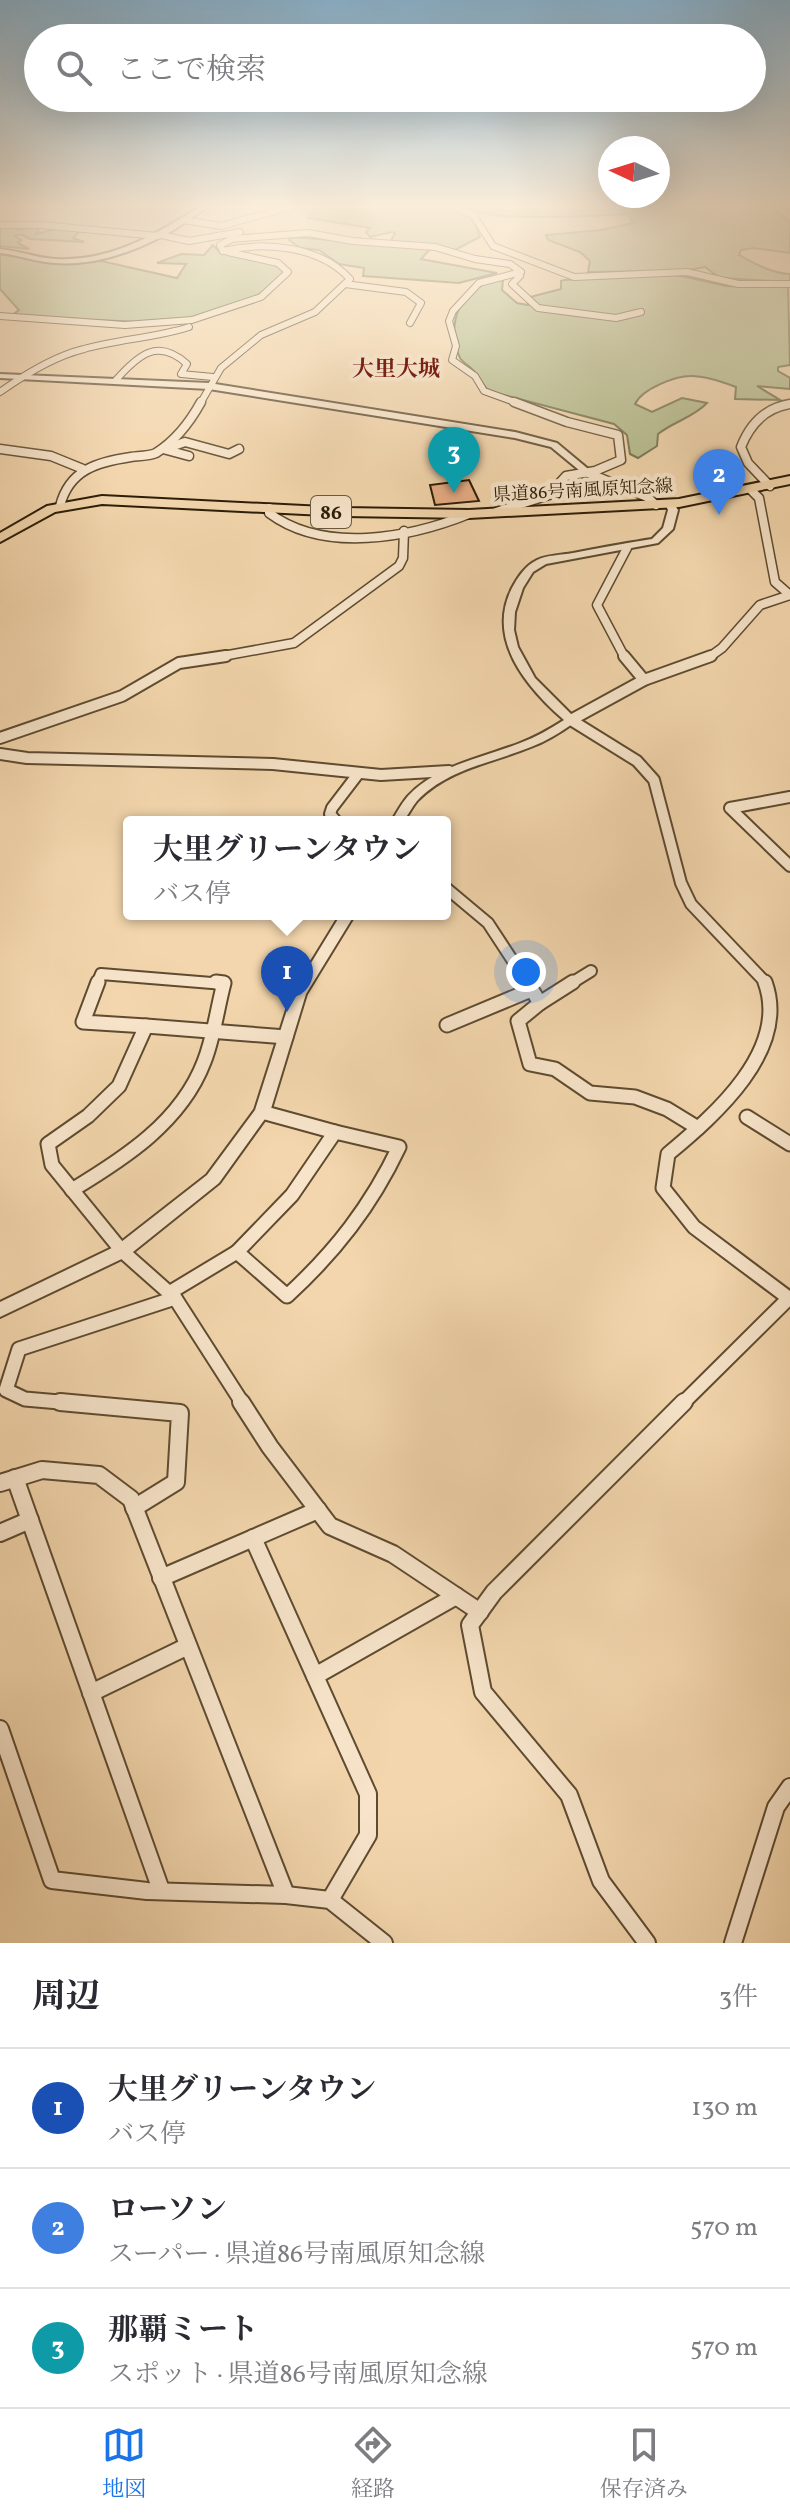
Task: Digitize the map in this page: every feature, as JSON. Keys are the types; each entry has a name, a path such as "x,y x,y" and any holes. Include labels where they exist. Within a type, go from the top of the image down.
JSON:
{"main road":[{"name":"県道86号南風原知念線","path":"0,538 60,506 128,499 269,508 469,514 670,504 752,491 790,480"}],"street":[{"path":"0,392 82,349 164,335 261,297"},
{"path":"164,449 198,413 211,382 250,342 315,312 331,297"},
{"path":"410,323 421,303 414,297"},
{"path":"466,297 453,311 449,321 456,346 452,360 475,376 484,391 567,422 618,435 621,460 588,473 566,476 549,495 496,512"},
{"path":"526,297 538,308 616,318 641,312"},
{"path":"0,316 138,325 207,317"},
{"path":"116,380 136,361 166,349 176,352 187,364 181,374 211,382 537,439 554,445 588,473 647,497 656,505"},
{"path":"0,376 211,382"},
{"path":"770,486 748,463 741,447 747,430 773,406 790,404"},
{"path":"210,448 220,441"},
{"path":"60,506 69,480 83,469 154,454 185,442 229,454 239,449"},
{"path":"0,449 51,456 83,469"},
{"path":"164,449 189,456"},
{"path":"752,491 759,498 775,582 790,595"},
{"path":"670,504 673,513 665,534 650,543 559,557 536,564 520,583 509,609 508,621 519,661 535,686 571,720 637,761 654,780 681,883 691,904 779,997 782,1007"},
{"path":"269,508 287,526 314,536 336,538 404,531 469,514"},
{"path":"0,738 122,696 179,663 273,649 299,640 399,566 404,531"},
{"path":"627,548 597,605 624,658 644,680"},
{"path":"400,816 411,797 449,771 534,741 644,680 705,660 722,648 760,605 790,595"},
{"path":"0,754 27,758 273,764 358,774 449,771"},
{"path":"332,816 332,806 349,789 358,774"},
{"path":"790,797 730,808 790,866"},
{"path":"451,890 469,899 485,916 540,1003"},
{"path":"0,1310 122,1251 213,1179 262,1112 299,994 344,920"},
{"path":"591,971 540,1003 518,1021 530,1064 555,1069 590,1093 635,1097 667,1109 698,1128"},
{"path":"72,1190 140,1149 170,1120 200,1073 211,1031 224,983 101,974 83,1022 146,1026 211,1031 286,1037"},
{"path":"447,1025 531,990"},
{"path":"146,1026 119,1086 88,1116 48,1144 52,1165 122,1251 172,1295 270,1447 330,1526 393,1554 480,1612"},
{"path":"647,1943 601,1881 569,1795 483,1692 470,1625 494,1592 789,1298 694,1227 663,1188 668,1154 756,1080"},
{"path":"237,1252 287,1296 332,1255 378,1195 399,1147 262,1112"},
{"path":"747,1117 790,1144"},
{"path":"134,1508 176,1482 180,1413 25,1399 6,1390 19,1349 172,1295 237,1252 292,1195 335,1132"},
{"path":"161,1890 30,1520 8,1480 42,1470 99,1475 131,1499 286,1895"},
{"path":"161,1578 318,1510"},
{"path":"0,1533 30,1520"},
{"path":"253,1538 368,1794 368,1835 330,1900"},
{"path":"315,1676 456,1596"},
{"path":"91,1693 188,1646"},
{"path":"0,1729 52,1880 330,1900 384,1943"},
{"path":"733,1943 776,1807 790,1787"}],"green space":[{"path":"7,297 254,297 216,313 162,321 12,315 19,310"},
{"path":"467,297 510,297 517,303 528,305 530,297 788,297 790,365 778,367 778,371 790,378 790,389 757,386 780,400 735,399 736,387 720,381 691,376 668,381 644,393 635,404 652,412 682,398 707,403 658,434 657,446 638,458 630,454 627,435 614,424 489,391 460,358 454,331 460,307"}],"building":[{"path":"469,480 479,501 435,505 430,485"}],"place":[{"name":"那覇ミート","path":"454,493"},
{"name":"ローソン","path":"719,515"},
{"name":"大里グリーンタウン","path":"287,1012"}],"district":[{"name":"大里大城","path":"396,368"}]}
